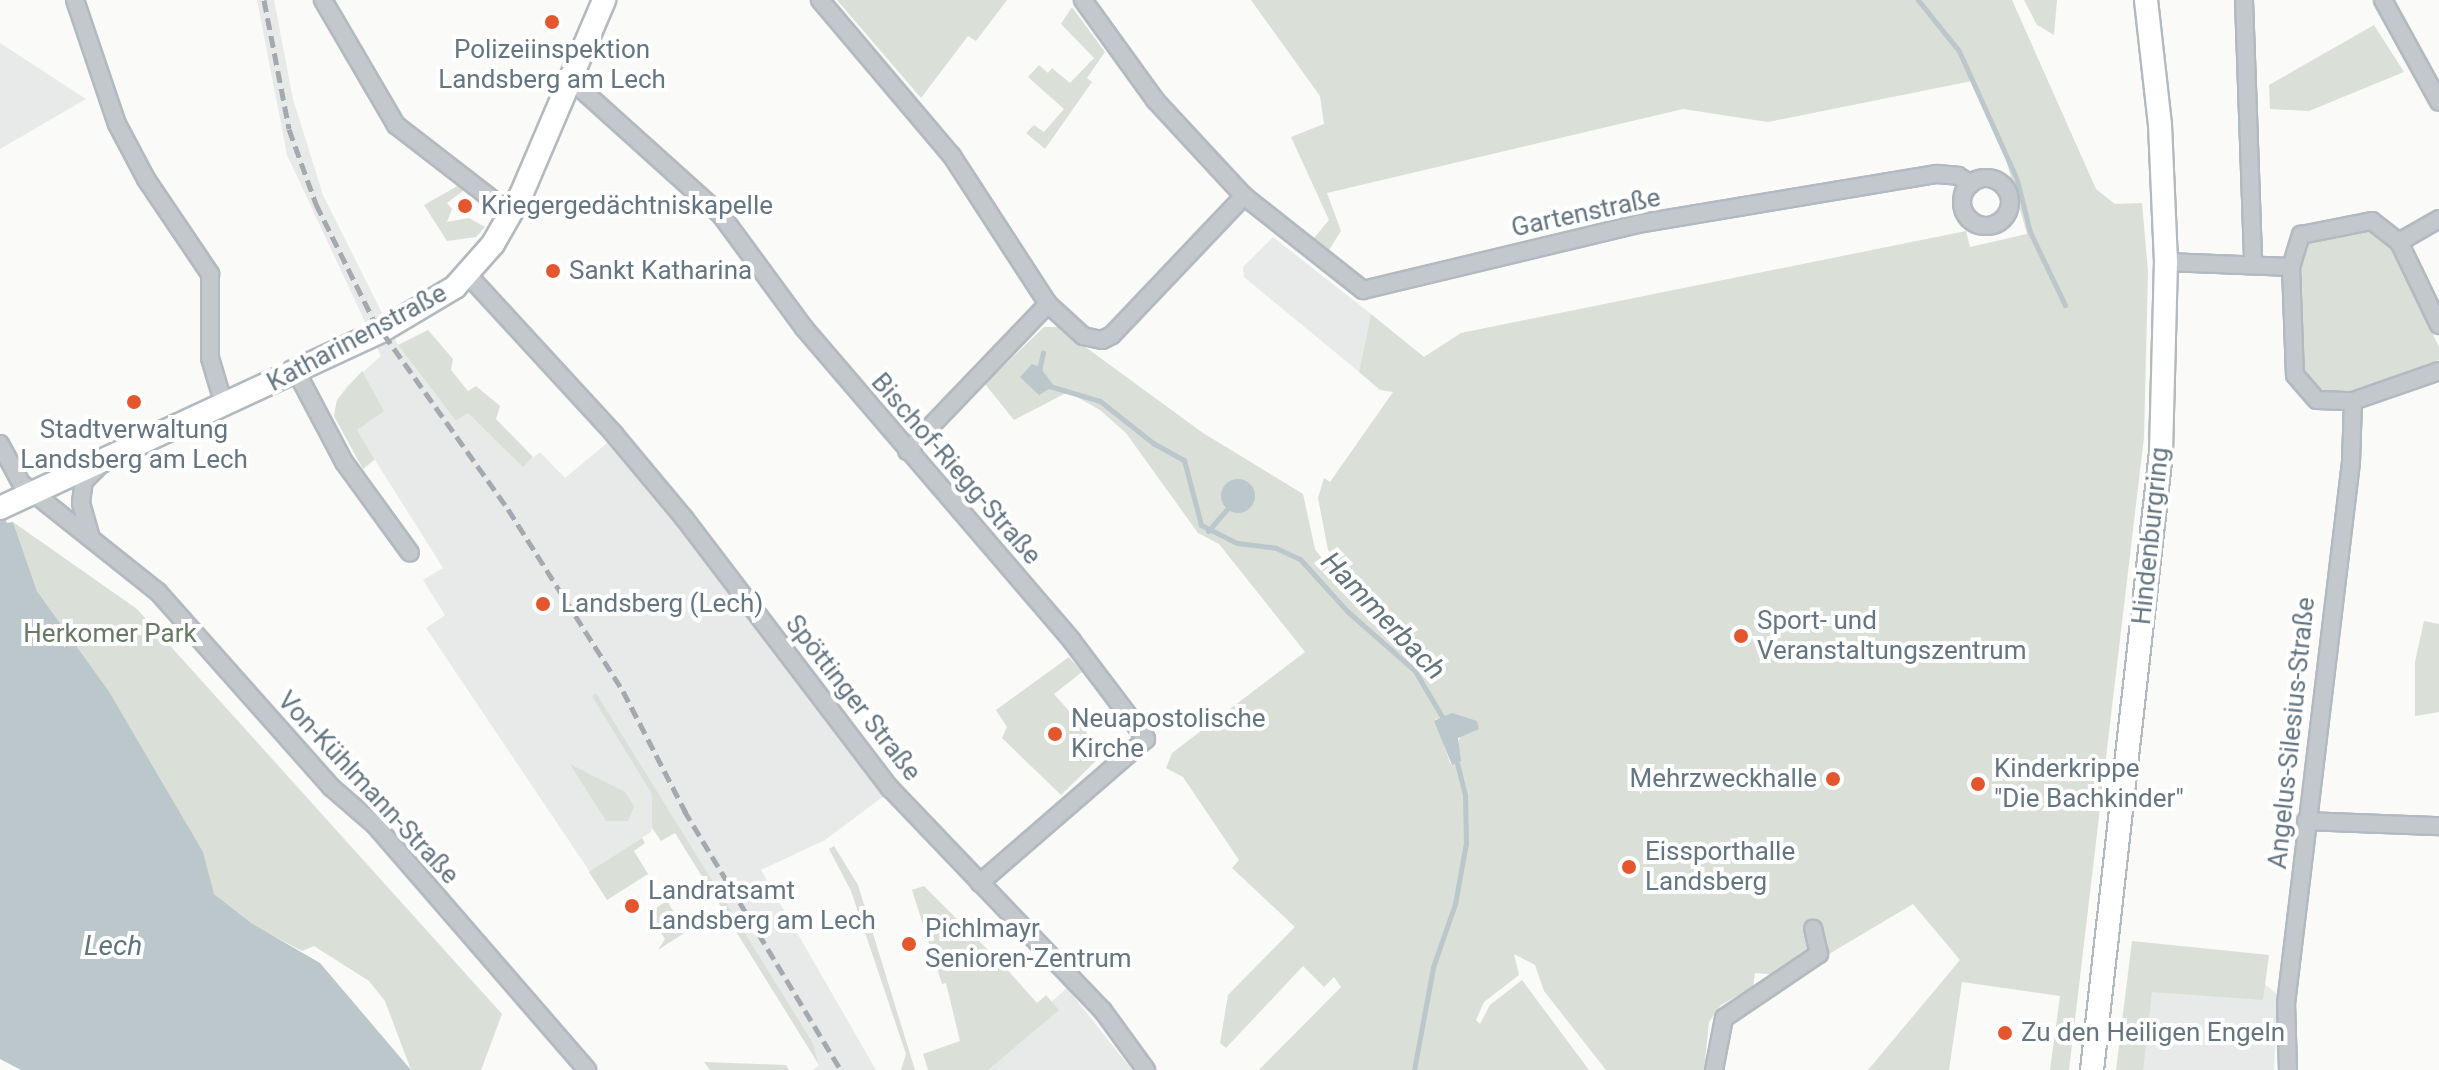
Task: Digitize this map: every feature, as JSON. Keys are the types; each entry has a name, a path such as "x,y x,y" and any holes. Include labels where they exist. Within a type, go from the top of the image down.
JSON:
{"main road":[{"name":"Katharinenstraße","path":"3,506 105,462 403,320 468,275 511,214 604,0"},
{"name":"Hindenburgring","path":"2092,1070 2161,452 2166,262 2160,125 2146,0"}],"street":[{"path":"75,0 115,119 146,179 210,274 210,358 224,405"},
{"path":"323,0 396,125 511,214"},
{"path":"820,0 952,156 1048,304 1083,336 1102,340 1112,335 1244,196 1155,100 1083,0"},
{"path":"2244,0 2253,262"},
{"path":"2383,0 2439,102"},
{"name":"Bischof-Riegg-Straße","path":"571,80 721,215 804,328 1072,641 1146,739 980,883"},
{"name":"Gartenstraße","path":"1244,196 1329,268 1368,291 1637,224 1937,174 1958,176 1971,184"},
{"path":"2399,242 2439,219"},
{"path":"2439,325 2399,242 2372,221 2301,235 2291,267 2295,375 2317,400 2353,401 2439,371"},
{"path":"2166,262 2253,262 2291,267"},
{"name":"Spöttinger Straße","path":"468,275 614,434 890,788 1103,1011 1146,1070"},
{"path":"907,451 1048,304"},
{"path":"296,371 344,462 410,553"},
{"name":"Angelus-Silesius-Straße","path":"2288,1070 2286,1004 2351,462 2353,401"},
{"name":"Von-Kühlmann-Straße","path":"0,444 14,474 34,494 158,592 331,787 375,825 587,1070"},
{"name":"Von-Kühlmann-Straße","path":"104,551 84,528 81,502 84,481 105,462"},
{"path":"2306,821 2439,826"},
{"path":"1714,1070 1724,1018 1819,954 1813,929"}],"shaded area":[{"path":"257,0 274,0 293,99 323,195 398,345 456,421 468,413 523,466 540,452 565,478 612,439 888,793 825,840 761,870 876,1070 813,1070 819,1065 813,1043 668,810 655,809 651,832 590,872 426,628 445,615 423,580 443,568 375,460 363,469 334,416 337,400 348,385 381,356 287,155"},
{"path":"0,43 86,99 0,149"},
{"path":"1273,237 1371,314 1359,372 1244,277 1243,267"},
{"path":"2152,975 2262,982 2277,994 2274,1070 2139,1070"},
{"path":"1067,988 1132,1070 969,1070 977,1067"}],"green space":[{"path":"837,0 1007,0 976,41 968,36 921,98"},
{"path":"1251,0 2012,0 2096,189 2115,204 2142,203 2148,272 2144,437 2069,1070 2050,1070 2060,996 1962,982 1949,1070 1868,1070 1960,960 1913,904 1792,976 1755,973 1753,987 1721,1005 1709,1022 1704,1070 1606,1070 1544,991 1535,965 1514,954 1519,975 1484,1002 1476,1020 1480,1024 1490,1005 1522,980 1589,1070 1259,1070 1341,987 1334,977 1324,987 1303,966 1226,1048 1220,1043 1228,995 1295,927 1232,868 1239,860 1183,777 1166,768 1172,753 1305,652 1219,544 1198,533 1126,433 1100,410 1068,392 1014,420 985,384 1044,327 1058,327 1203,433 1303,494 1315,549 1326,564 1369,620 1440,676 1328,550 1318,498 1324,478 1330,482 1393,392 1380,390 1359,372 1371,314 1424,357 1461,333 1966,231 1970,247 2027,234 2005,156 1972,81 1768,122 1683,109 1327,193 1341,231 1329,250 1314,238 1329,220 1291,137 1324,124 1320,96","holes":["1435,718 1460,737 1452,765"]},
{"path":"2024,0 2057,0 2054,35 2037,25"},
{"path":"1072,7 1105,52 1087,78 1092,82 1045,149 1026,133 1034,125 1044,132 1064,109 1028,77 1039,65 1048,73 1052,68 1070,83 1094,58 1061,24"},
{"path":"2374,25 2404,72 2309,111 2270,109 2269,85"},
{"path":"461,184 468,187 447,203 452,209 447,222 469,218 485,227 476,237 447,241 424,205"},
{"path":"2370,231 2391,247 2439,347 2439,360 2351,394 2322,391 2305,373 2299,266 2309,243"},
{"path":"428,330 453,359 451,370 468,391 476,386 500,406 496,419 533,457 523,467 468,413 456,421 398,345"},
{"path":"362,371 384,411 357,430 374,459 363,469 334,416 337,400"},
{"name":"Herkomer Park","path":"13,522 137,609 502,1014 481,1070 411,1070 385,1001 369,981 314,946 302,951 251,924 214,894 108,690 37,591"},
{"path":"2424,621 2439,624 2439,712 2415,716 2415,662"},
{"path":"1069,657 1082,672 1054,694 1105,752 1061,795 1002,738 1007,727 996,710"},
{"path":"596,693 813,1043 819,1065 675,833 661,841 652,828 652,794 592,696"},
{"path":"570,764 625,792 634,806 628,821 606,821"},
{"path":"642,838 645,843 634,851 648,874 607,900 589,872"},
{"path":"834,846 858,885 915,1070 901,1070 906,1054 851,891 829,849"},
{"path":"924,886 1000,962 999,970 1004,966 1037,1003 1046,995 1059,1010 988,1070 928,1070 923,1054 960,1041 946,983 942,984 912,890"},
{"path":"667,901 686,932 658,950 665,939 648,913"},
{"path":"2132,941 2269,955 2263,1000 2152,992 2143,1070 2116,1070"},
{"path":"704,1062 786,1065 789,1070 710,1070"}],"water":[{"path":"1032,364 1040,367 1054,386 1039,395 1020,377"},
{"path":"1238,479 1250,484 1255,496 1250,508 1238,513 1226,508 1221,496 1226,484"},
{"name":"Lech","path":"0,508 7,523 13,522 37,591 108,690 203,852 214,894 251,923 320,963 411,1070 21,1070 0,1059"},
{"name":"Hammerbach","path":"1452,713 1477,721 1479,729 1458,738 1461,761 1452,765 1434,721"}],"waterway":[{"path":"1918,0 1959,51 2016,177"},
{"path":"2017,180 2030,232 2065,305"},
{"name":"Hammerbach","path":"1039,371 1043,352"},
{"name":"Hammerbach","path":"1046,385 1100,401 1153,443 1184,460 1201,525 1237,543 1276,548 1300,559 1347,611 1415,671 1444,720"},
{"path":"1208,531 1228,508"},
{"name":"Hammerbach","path":"1414,1070 1433,967 1455,904 1466,843 1465,795 1456,760"}],"railway":[{"path":"264,0 289,129 316,204 373,319 508,509 623,691 688,817"},
{"path":"684,810 841,1070"}],"place":[{"name":"Polizeiinspektion Landsberg am Lech","path":"552,22"},
{"name":"Kriegergedächtniskapelle","path":"465,206"},
{"name":"Sankt Katharina","path":"553,271"},
{"name":"Stadtverwaltung Landsberg am Lech","path":"134,402"},
{"name":"Landsberg (Lech)","path":"543,604"},
{"name":"Sport- und Veranstaltungszentrum","path":"1741,636"},
{"name":"Neuapostolische Kirche","path":"1055,734"},
{"name":"Mehrzweckhalle","path":"1833,779"},
{"name":"Kinderkrippe \"Die Bachkinder\"","path":"1978,784"},
{"name":"Eissporthalle Landsberg","path":"1629,867"},
{"name":"Landratsamt Landsberg am Lech","path":"632,906"},
{"name":"Pichlmayr Senioren-Zentrum","path":"909,944"},
{"name":"Zu den Heiligen Engeln","path":"2005,1033"}]}
